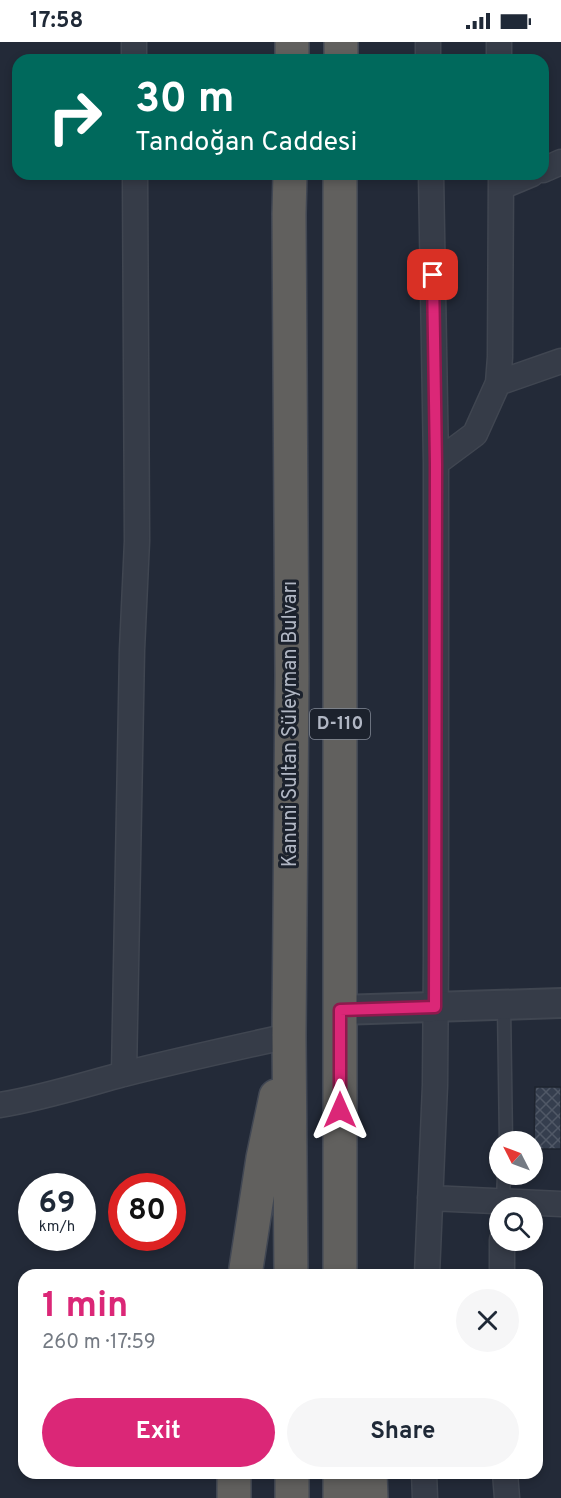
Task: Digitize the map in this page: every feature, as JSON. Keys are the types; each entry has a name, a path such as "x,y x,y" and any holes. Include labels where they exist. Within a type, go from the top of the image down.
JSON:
{"highway":[{"name":"Kanuni Sultan Süleyman Bulvarı","path":"290,180 291,1269"},
{"name":"D-110","path":"340,180 340,1269"},
{"path":"246,1269 263,1158 289,1036"},
{"path":"340,1110 357,1269"},
{"path":"234,1479 234,1498"},
{"path":"292,1479 292,1498"},
{"path":"340,1479 340,1498"},
{"path":"370,1479 372,1498"}],"street":[{"path":"124,1074 132,662 137,541 135,180"},
{"path":"427,1269 435,1085 436,464 431,180"},
{"path":"436,464 475,434 498,383 501,181"},
{"path":"498,383 561,361"},
{"path":"340,1010 561,1004"},
{"path":"0,1105 39,1098 124,1074 289,1036"},
{"path":"430,1198 489,1203"},
{"path":"543,1204 561,1204"},
{"path":"502,1251 502,1269"},
{"path":"424,1479 425,1498"},
{"path":"505,1479 507,1498"}],"lane":[{"path":"504,1006 506,1131"}],"building":[{"path":"535,1087 561,1087 561,1149 543,1149 543,1131 534,1131"}],"route":[{"path":"340,1110 340,1010 435,1007 436,464 433,275"}]}
